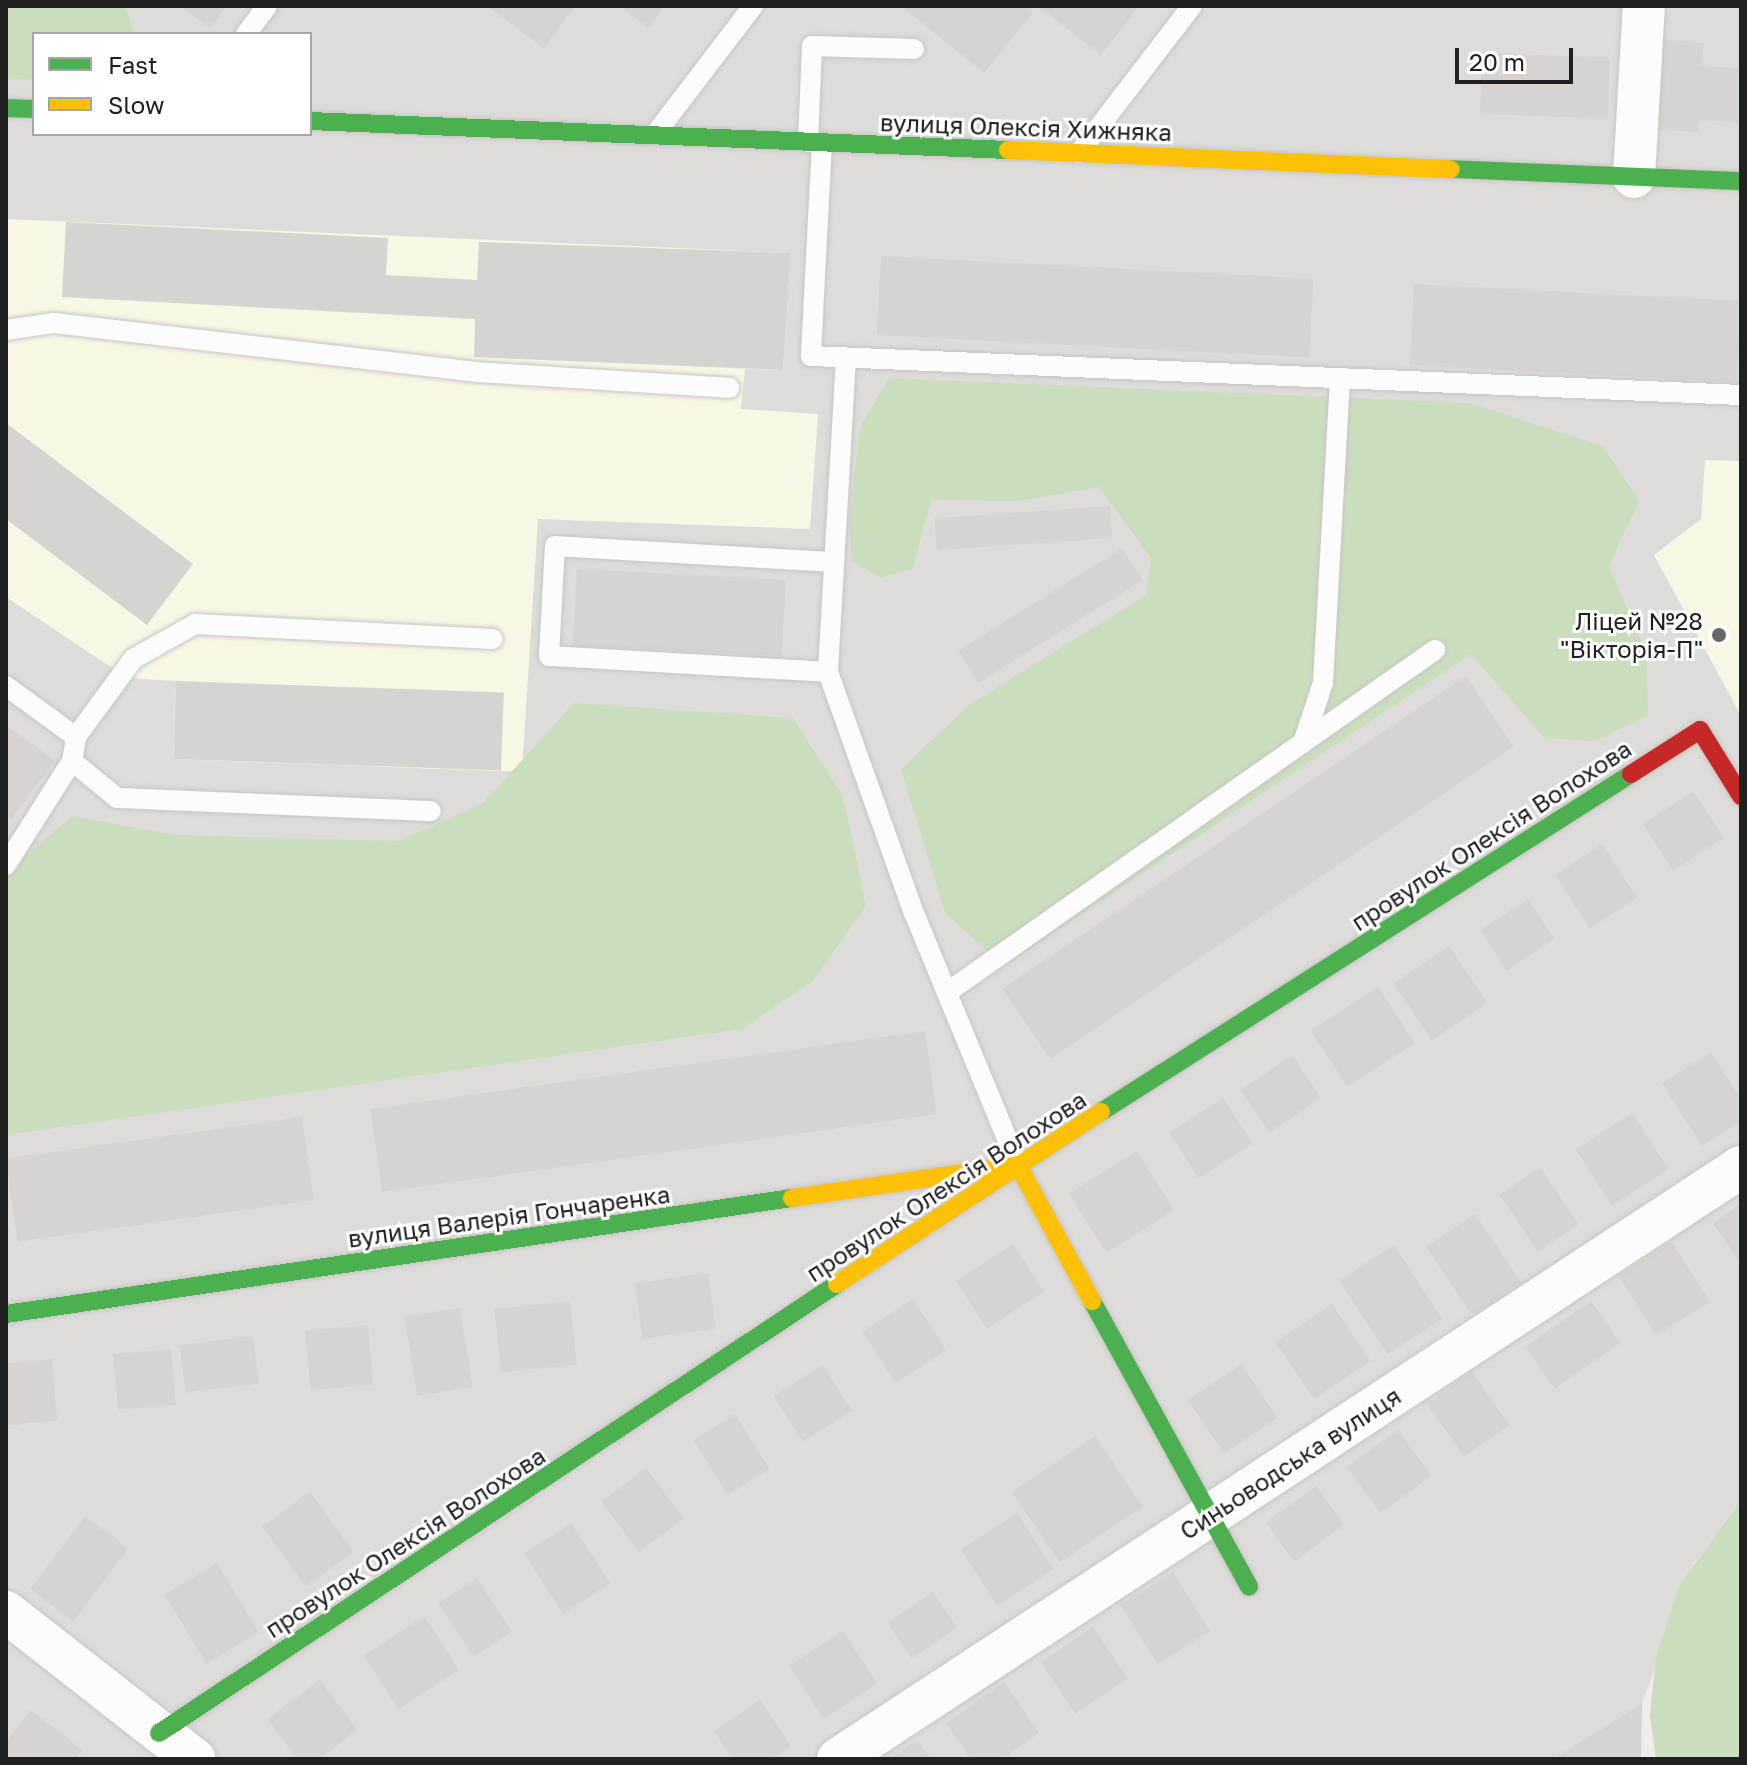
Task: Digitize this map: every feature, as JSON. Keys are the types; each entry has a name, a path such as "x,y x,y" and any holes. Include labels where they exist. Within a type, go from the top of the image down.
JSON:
{"street":[{"path":"1634,177 1644,6"},
{"path":"6,108 32,109"},
{"name":"вулиця Олексія Хижняка","path":"312,121 1741,181"},
{"name":"провулок Олексія Волохова","path":"159,1733 1018,1165 1700,730 1741,796"},
{"path":"1018,1165 1212,1514 1249,1587"},
{"name":"вулиця Валерія Гончаренка","path":"6,1314 1018,1165"},
{"name":"Синьоводська вулиця","path":"838,1759 1741,1167"},
{"path":"6,1612 194,1759"}],"lane":[{"path":"248,32 267,6"},
{"path":"654,135 753,6"},
{"path":"1079,153 1192,6"},
{"path":"914,49 812,46 815,142 811,356 1741,395"},
{"path":"6,330 54,323 476,372 729,388"},
{"path":"846,358 828,672 914,913 949,991 1018,1165"},
{"path":"1303,743 1323,683 1340,379"},
{"path":"828,672 549,656 555,546 834,562"},
{"path":"6,865 72,761 76,737 133,659 195,624 493,639"},
{"path":"949,991 1435,650"},
{"path":"6,686 76,737"},
{"path":"72,761 117,798 431,811"}],"shaded area":[{"path":"6,6 1741,6 1741,1513 1694,1563 1642,1703 1553,1759 6,1759"},
{"path":"6,219 791,253 783,370 745,369 741,409 818,414 810,529 538,519 522,772 173,759 176,681 127,678 6,597"},
{"name":"Ліцей №28 \"Вікторія-П\"","path":"1705,460 1741,461 1741,716 1654,555 1701,519"}],"green space":[{"path":"6,6 125,6 133,32 32,32 32,80 6,78"},
{"path":"889,378 1470,403 1603,446 1639,501 1609,566 1647,654 1648,715 1595,741 1544,738 1471,654 1004,966 945,913 901,769 970,704 1146,595 1151,558 1099,487 1018,501 931,500 913,568 881,578 852,561 849,517 860,427"},
{"path":"574,703 793,718 843,796 866,906 812,982 742,1029 6,1135 6,873 72,816 175,835 399,841 483,803"},
{"path":"1741,1501 1741,1759 1656,1759 1650,1716 1656,1657 1680,1584"}],"building":[{"path":"180,6 227,6 210,28"},
{"path":"487,6 575,6 544,48"},
{"path":"619,6 665,6 649,28"},
{"path":"901,6 1025,6 1033,12 984,73"},
{"path":"1038,6 1139,6 1101,55"},
{"path":"1654,39 1704,43 1702,66 1741,68 1741,123 1699,120 1698,132 1649,129"},
{"path":"1482,53 1610,57 1608,118 1480,114"},
{"path":"66,222 388,238 386,275 477,280 479,242 791,253 783,370 474,357 475,319 62,297"},
{"path":"881,256 1313,279 1309,358 877,335"},
{"path":"1414,284 1741,301 1736,382 1410,365"},
{"path":"6,423 193,564 147,625 6,519"},
{"path":"1110,506 1112,538 937,550 934,518"},
{"path":"1122,548 1142,580 978,683 958,650"},
{"path":"577,569 786,580 782,656 573,645"},
{"path":"1466,676 1514,746 1050,1059 1003,989"},
{"path":"176,681 504,692 501,770 173,759"},
{"path":"6,725 55,761 11,820 6,817"},
{"path":"1693,791 1723,838 1673,871 1643,824"},
{"path":"1602,844 1637,898 1590,928 1555,874"},
{"path":"1528,899 1554,939 1506,970 1480,930"},
{"path":"1449,946 1488,1003 1432,1041 1393,983"},
{"path":"1378,987 1414,1043 1347,1087 1311,1031"},
{"path":"925,1031 937,1114 382,1192 370,1109"},
{"path":"1711,1052 1741,1099 1741,1121 1702,1146 1662,1083"},
{"path":"1292,1055 1321,1098 1270,1133 1241,1090"},
{"path":"1223,1098 1252,1143 1199,1178 1169,1133"},
{"path":"1632,1113 1668,1169 1612,1206 1576,1149"},
{"path":"302,1117 314,1200 18,1242 6,1159"},
{"path":"1137,1151 1174,1210 1106,1253 1069,1193"},
{"path":"1540,1167 1579,1224 1538,1252 1499,1194"},
{"path":"1741,1203 1741,1263 1713,1224"},
{"path":"1475,1214 1521,1282 1472,1315 1426,1247"},
{"path":"1672,1242 1710,1302 1656,1336 1619,1275"},
{"path":"1013,1244 1044,1292 987,1329 956,1281"},
{"path":"1394,1245 1442,1319 1387,1354 1339,1280"},
{"path":"708,1273 716,1328 643,1339 635,1283"},
{"path":"913,1299 946,1350 896,1383 863,1332"},
{"path":"570,1301 577,1365 501,1373 494,1309"},
{"path":"1591,1301 1620,1343 1555,1389 1525,1347"},
{"path":"1332,1304 1371,1361 1314,1399 1276,1342"},
{"path":"460,1308 473,1387 417,1396 405,1317"},
{"path":"368,1325 373,1385 310,1390 305,1330"},
{"path":"253,1336 259,1384 185,1393 180,1345"},
{"path":"171,1349 176,1405 118,1410 113,1354"},
{"path":"52,1359 57,1420 6,1426 6,1364"},
{"path":"1241,1364 1277,1418 1224,1454 1188,1400"},
{"path":"823,1365 852,1411 802,1442 774,1396"},
{"path":"1472,1372 1509,1425 1464,1457 1427,1404"},
{"path":"735,1414 769,1469 728,1495 693,1440"},
{"path":"1398,1430 1432,1476 1381,1513 1347,1467"},
{"path":"1095,1436 1143,1506 1060,1562 1012,1492"},
{"path":"646,1468 684,1518 639,1552 601,1502"},
{"path":"1316,1486 1344,1525 1294,1561 1266,1522"},
{"path":"310,1492 353,1552 306,1587 262,1527"},
{"path":"1017,1513 1053,1569 997,1606 961,1549"},
{"path":"85,1516 128,1548 73,1621 30,1589"},
{"path":"571,1523 610,1583 563,1614 524,1553"},
{"path":"217,1563 259,1632 206,1664 165,1594"},
{"path":"1173,1572 1210,1631 1158,1664 1120,1605"},
{"path":"477,1578 512,1632 473,1657 438,1603"},
{"path":"933,1592 957,1628 911,1658 887,1623"},
{"path":"424,1616 459,1670 398,1709 364,1655"},
{"path":"1093,1627 1128,1678 1075,1714 1041,1662"},
{"path":"843,1631 877,1684 824,1719 789,1666"},
{"path":"320,1680 357,1730 319,1759 297,1759 268,1719"},
{"path":"1004,1682 1039,1733 1001,1759 971,1759 946,1723"},
{"path":"760,1700 791,1746 771,1759 733,1759 714,1731"},
{"path":"1642,1703 1641,1759 1553,1759"},
{"path":"31,1710 82,1750 75,1759 6,1759 6,1741"},
{"path":"917,1740 930,1759 890,1759"}],"traffic: fast":[{"path":"6,108 32,109"},
{"path":"312,121 1008,150"},
{"path":"1451,169 1741,181"},
{"path":"1101,1112 1631,774"},
{"path":"6,1314 792,1198"},
{"path":"159,1733 837,1284"},
{"path":"1092,1301 1249,1587"}],"traffic: slow":[{"path":"1008,150 1451,169"},
{"path":"837,1284 1101,1112"},
{"path":"792,1198 1018,1165 1092,1301"}],"traffic: jam":[{"path":"1631,774 1700,730 1741,796"}],"place":[{"name":"Ліцей №28 \"Вікторія-П\"","path":"1719,635"}]}
